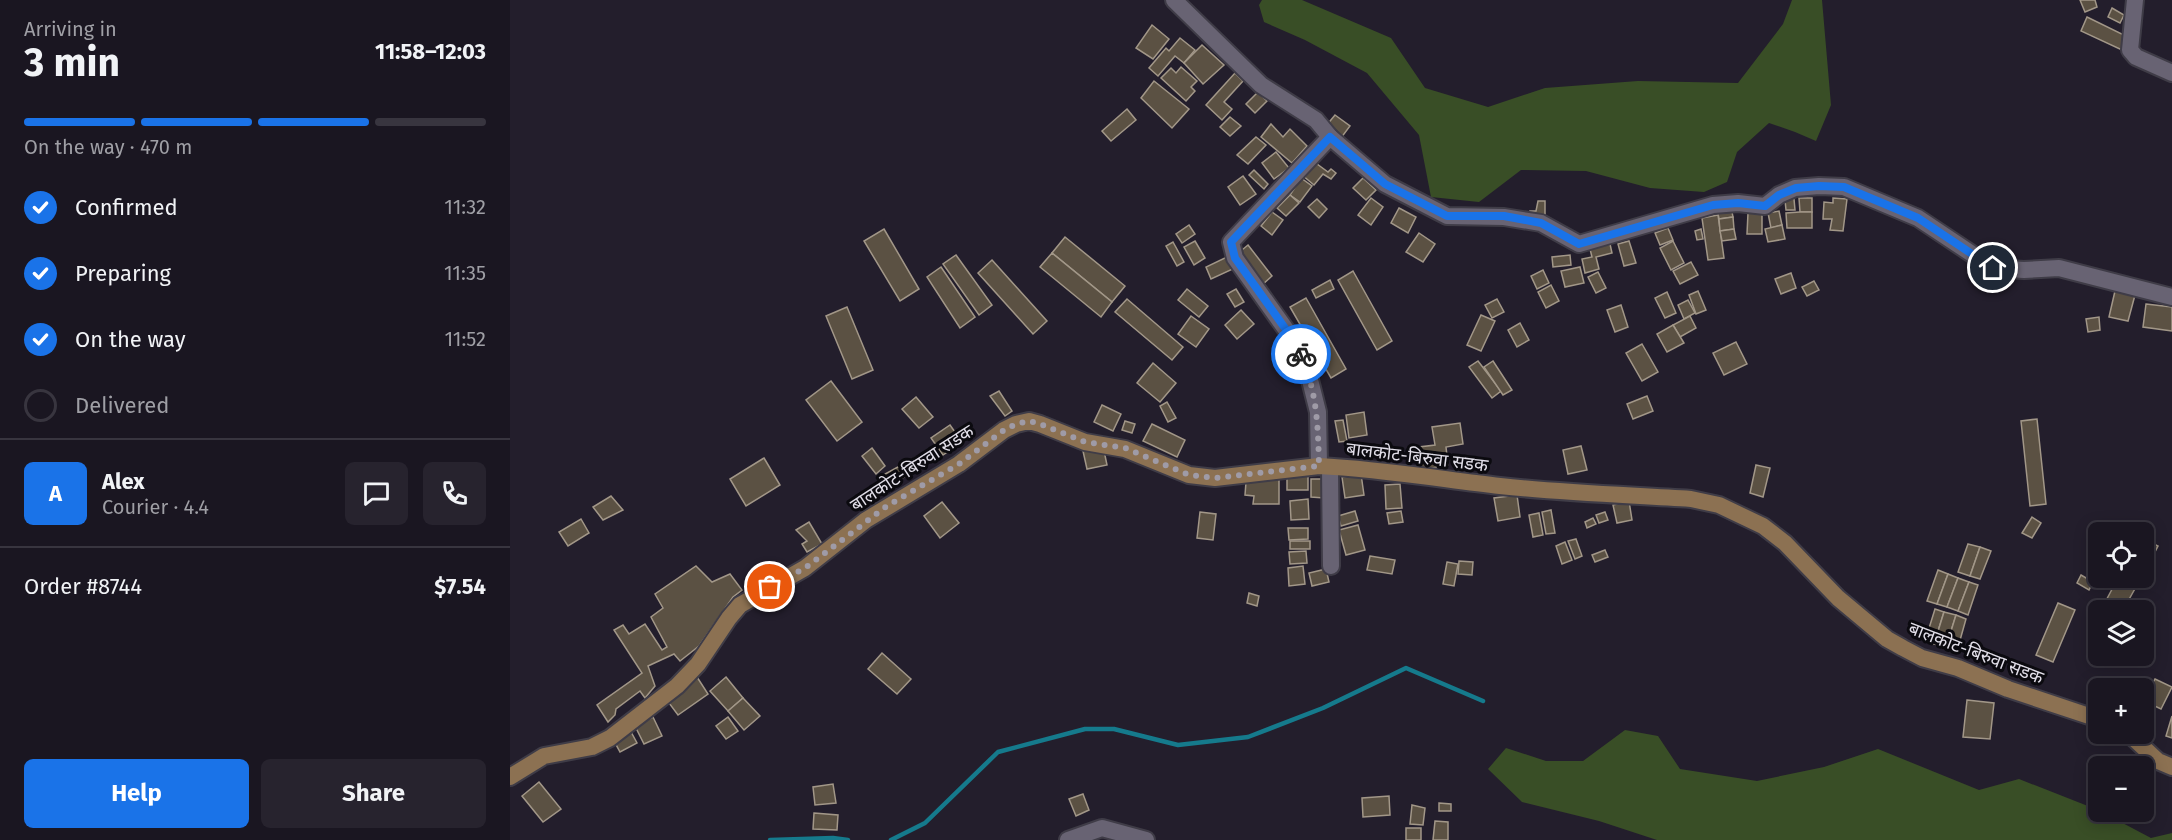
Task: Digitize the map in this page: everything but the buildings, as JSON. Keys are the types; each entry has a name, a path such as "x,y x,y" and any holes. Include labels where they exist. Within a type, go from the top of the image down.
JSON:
{"main road":[{"name":"बालकोट-बिरुवा सडक","path":"510,777 543,756 592,747 619,732 678,686 698,664 740,605 805,568 866,520 959,464 1004,430 1029,421 1085,442 1125,448 1198,478 1324,466 1358,468 1502,486 1691,499 1719,505 1763,526 1785,543 1838,598 1887,639 1922,658 1958,668 2008,689 2088,716"},
{"path":"2140,744 2158,760 2172,767"}],"street":[{"path":"1173,0 1261,84 1316,120 1330,137 1385,184 1447,216 1504,216 1541,223 1579,244 1713,205 1738,203 1765,206 1779,195 1796,188 1844,187 1918,218 1993,268 2024,270 2059,268 2172,297"},
{"path":"2135,0 2130,50 2136,57 2172,73"},
{"path":"1330,137 1231,242 1235,258 1297,345 1308,372 1318,412 1331,566"},
{"path":"1068,840 1102,828 1146,840"}],"green space":[{"path":"1262,0 1302,0 1391,38 1425,88 1488,107 1545,88 1638,81 1738,83 1783,24 1792,0 1822,0 1831,105 1816,141 1769,123 1737,152 1727,182 1704,192 1650,188 1586,171 1521,170 1479,202 1431,197 1419,135 1367,73 1305,40 1264,22 1259,5"},
{"path":"1625,730 1658,736 1680,769 1757,781 1824,767 1878,749 1979,790 2019,779 2088,806 2088,822 2121,822 2151,838 2172,833 2172,840 1657,840 1599,821 1522,802 1488,769 1506,748 1546,761 1583,761"}],"waterway":[{"path":"891,840 925,823 998,752 1085,729 1114,729 1178,745 1248,737 1323,708 1406,668 1483,701"},
{"path":"770,840 833,838 848,840"}],"way so far":[{"path":"770,587 805,568 866,520 959,464 1004,430 1029,421 1085,442 1125,448 1140,453 1198,478 1260,474 1319,466 1318,412 1301,354"}],"route":[{"path":"1301,354 1297,345 1235,258 1231,242 1330,137 1385,184 1447,216 1504,216 1541,223 1579,244 1713,205 1738,203 1765,206 1779,195 1796,188 1844,187 1918,218 1955,242 1973,257 1993,268"}]}
